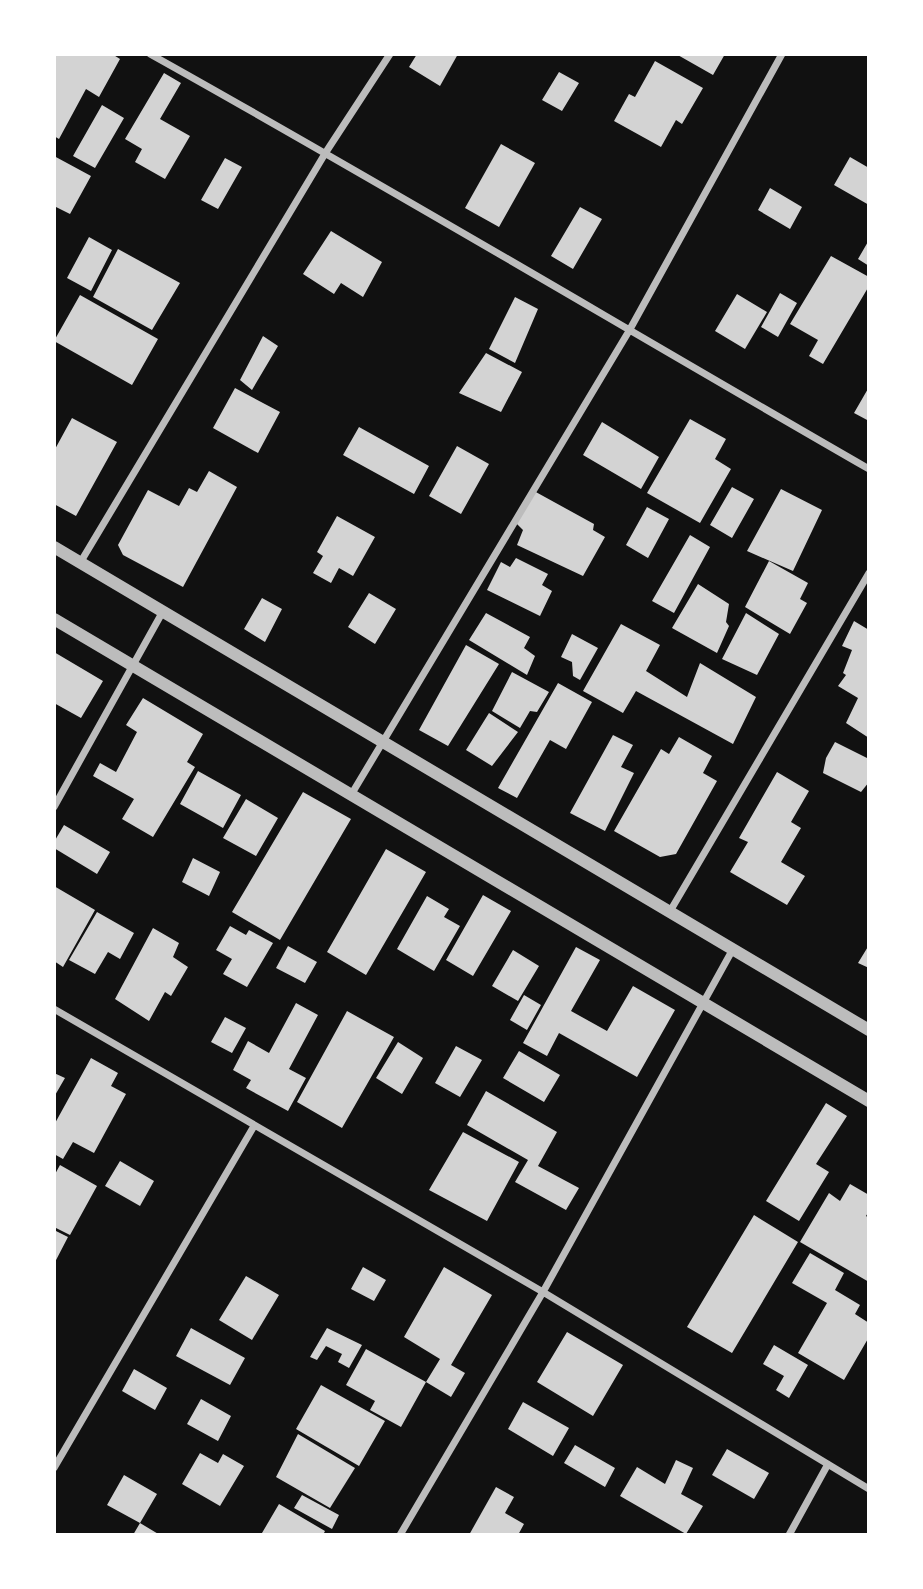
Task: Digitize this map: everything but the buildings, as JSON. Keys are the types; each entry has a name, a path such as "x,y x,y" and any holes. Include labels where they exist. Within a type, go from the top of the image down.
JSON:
{"street":[{"path":"150,54 326,152 869,469"},
{"path":"80,563 326,152 390,54"},
{"path":"351,795 629,331 782,54"},
{"path":"54,547 869,1030"},
{"path":"669,913 869,573"},
{"path":"54,807 162,613"},
{"path":"54,619 869,1101"},
{"path":"400,1535 543,1292 733,949"},
{"path":"54,1009 543,1292 869,1489"},
{"path":"54,1468 254,1126"},
{"path":"789,1535 828,1464"}]}
